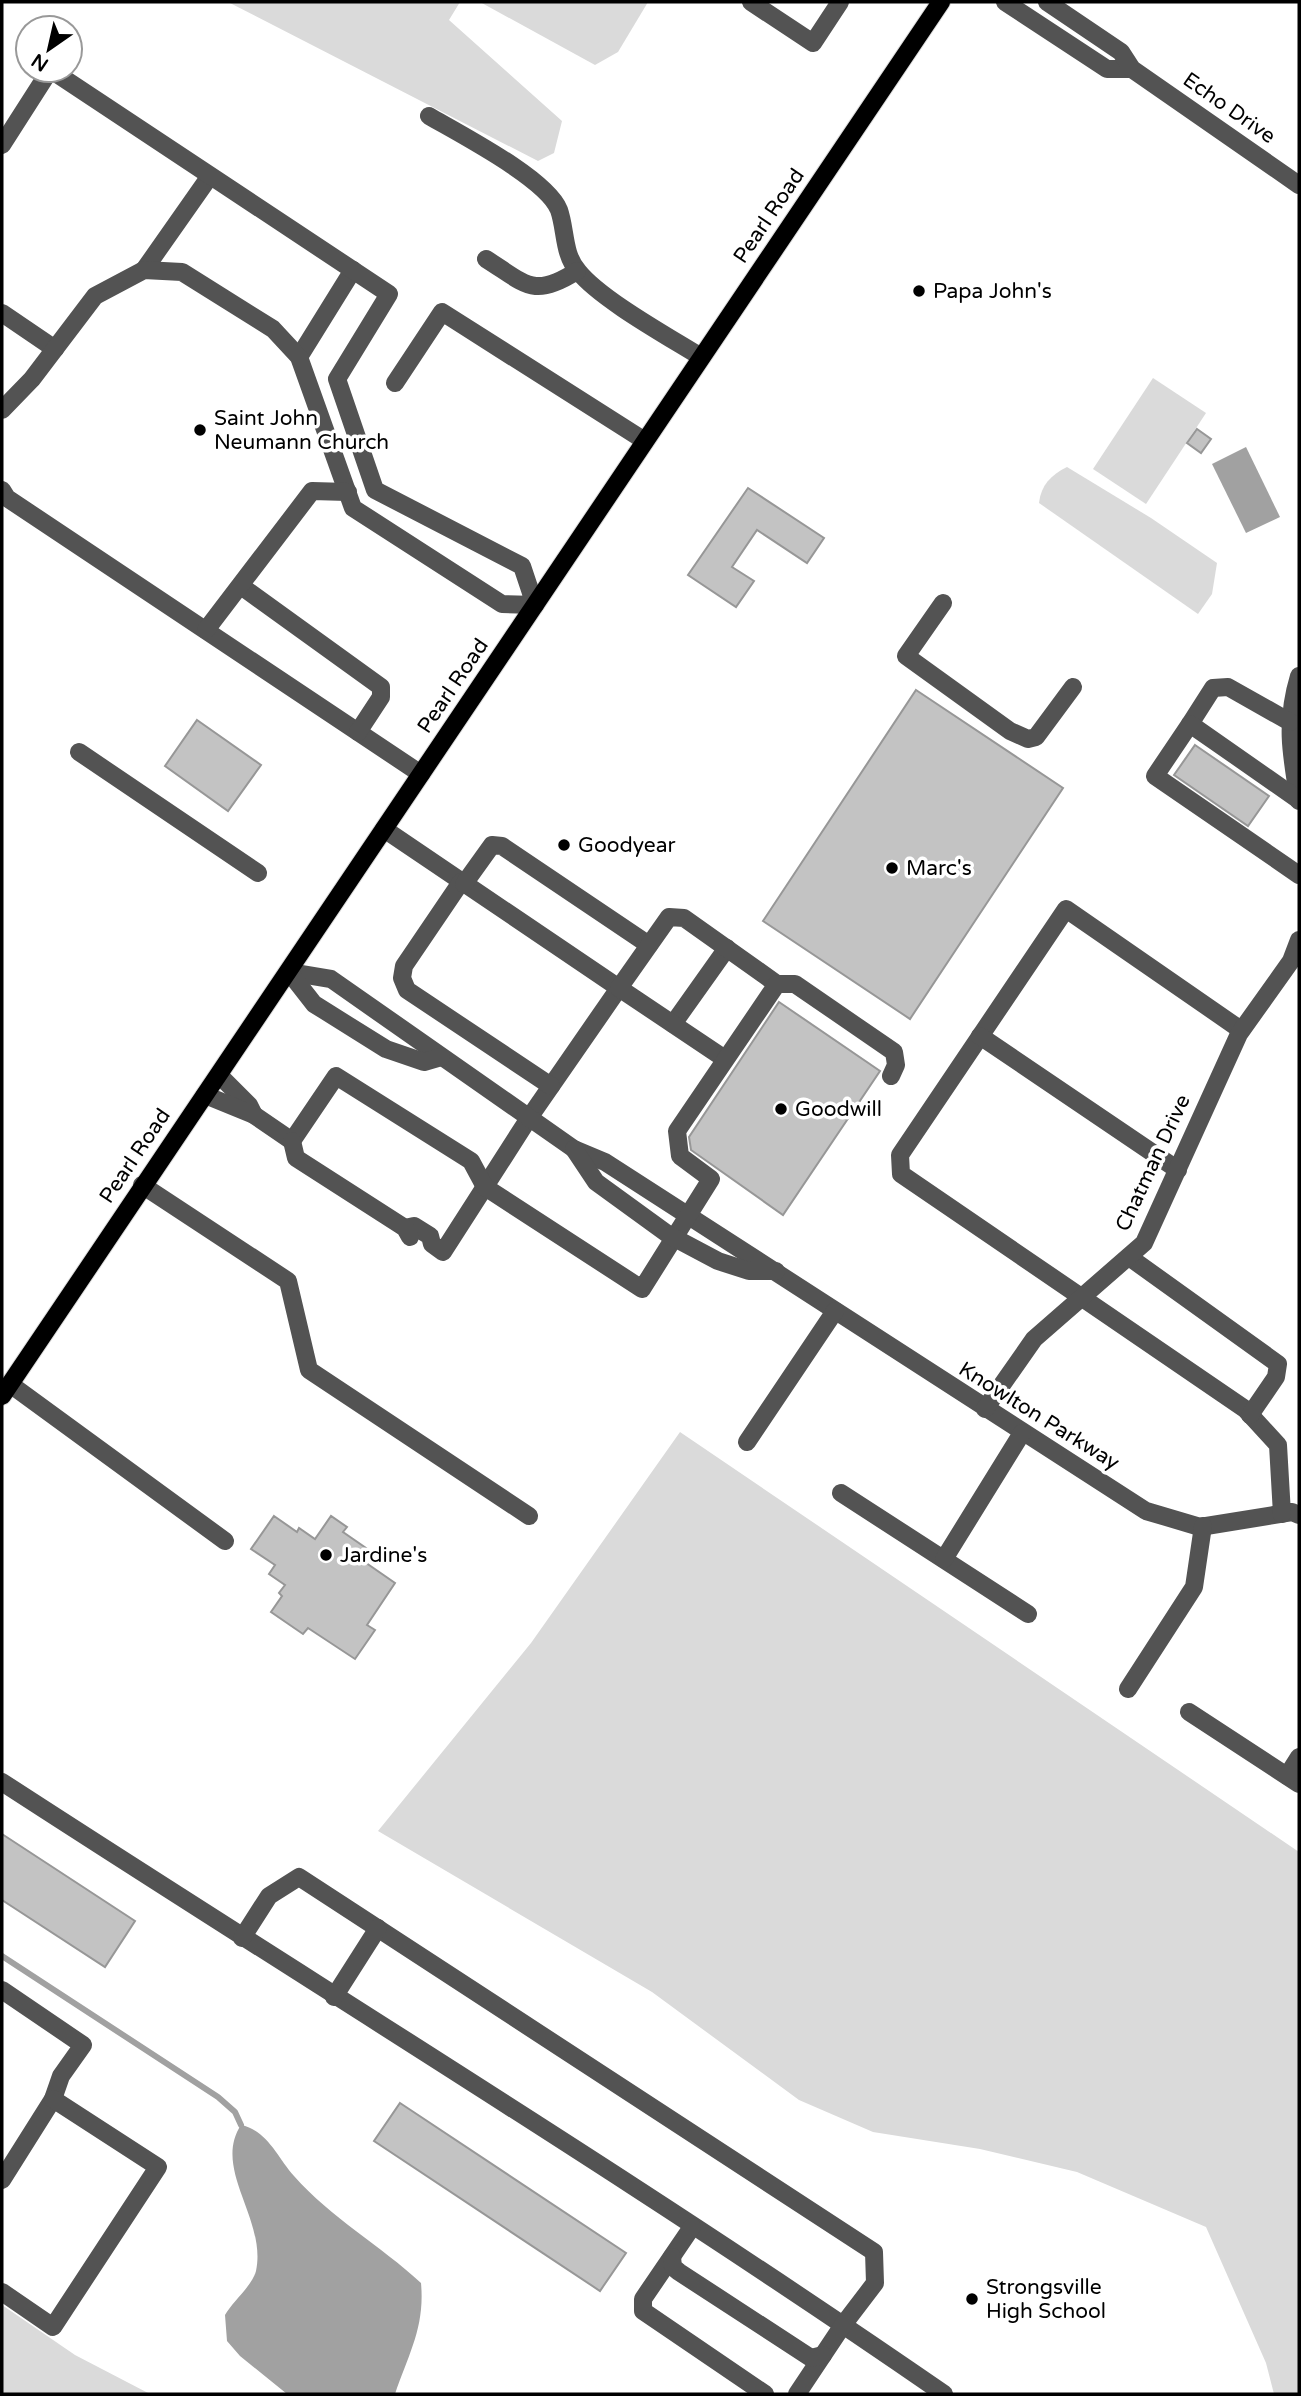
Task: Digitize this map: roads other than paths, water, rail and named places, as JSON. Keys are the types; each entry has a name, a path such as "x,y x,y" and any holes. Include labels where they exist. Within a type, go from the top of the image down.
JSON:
{"main road":[{"name":"Pearl Road","path":"6,1390 941,2"}],"street":[{"path":"751,2 813,43 840,2"},
{"name":"Echo Drive","path":"1005,2 1107,69 1132,69"},
{"name":"Echo Drive","path":"1047,2 1121,52 1132,69 1299,185"},
{"path":"2,145 41,84"},
{"path":"71,84 389,294 337,379 375,490 522,566 535,605 502,604 350,500 312,491 206,630"},
{"path":"429,117 540,185 558,209 565,246 577,271 596,289 701,357"},
{"path":"2,410 55,349 95,296 144,270 210,176"},
{"path":"486,259 534,286 548,288 577,271"},
{"path":"144,270 182,272 273,329 299,357 350,500"},
{"path":"299,357 353,270"},
{"path":"395,383 442,312 645,441"},
{"path":"2,313 55,349"},
{"path":"2,490 7,499 421,774"},
{"path":"350,500 375,490"},
{"path":"241,586 381,687 381,697 358,732"},
{"path":"943,603 906,656 1010,731 1028,739 1036,737 1073,687"},
{"path":"1299,676 1288,738 1299,800"},
{"path":"1290,722 1228,687 1213,688 1155,776 1299,875"},
{"path":"1190,724 1299,800"},
{"path":"79,752 258,873"},
{"path":"384,829 725,1059"},
{"path":"551,1086 407,990 403,984 404,966 492,845 502,846 649,945"},
{"path":"1241,1030 1066,909 900,1155 901,1174 1250,1415 1278,1445 1291,1514"},
{"path":"205,1095 254,1115 292,1141 296,1158 405,1228 414,1226 430,1236 438,1248 485,1187 529,1118 669,917 684,918 777,984 795,984 894,1052 896,1065 891,1076"},
{"name":"Chatman Drive","path":"985,1409 1034,1339 1144,1243 1241,1030 1291,961 1299,940"},
{"path":"673,1024 727,948"},
{"path":"289,972 314,1004 386,1049 424,1062 441,1056"},
{"name":"Knowlton Parkway","path":"289,972 331,979 427,1043 441,1056 574,1149 605,1162 1146,1511 1203,1526 1291,1514"},
{"path":"292,1141 336,1076 471,1161 485,1187 642,1289 711,1179 680,1156 677,1131 777,984"},
{"path":"980,1036 1178,1170"},
{"path":"219,1074 250,1105 254,1115"},
{"name":"Knowlton Parkway","path":"574,1149 596,1182 675,1238 718,1261 749,1271 776,1271"},
{"path":"142,1185 288,1281 309,1370 529,1516"},
{"path":"1129,1257 1278,1364 1276,1377 1250,1415"},
{"path":"747,1442 835,1311"},
{"path":"6,1390 225,1541"},
{"path":"944,1559 1022,1433"},
{"path":"841,1493 1028,1614"},
{"path":"1128,1689 1194,1587 1203,1526"},
{"path":"1189,1712 1293,1780 1299,1757"},
{"path":"2,1782 843,2325 943,2394"},
{"path":"242,1938 269,1896 299,1877 874,2252 875,2283 797,2394"},
{"path":"334,1997 378,1928"},
{"path":"2,1990 83,2045 61,2076 54,2099 2,2180"},
{"path":"2,2292 53,2327 158,2167 54,2099"},
{"path":"692,2227 643,2299 643,2311 765,2394"},
{"path":"671,2256 673,2267 811,2358 823,2355"}],"waterway":[{"path":"2,1956 218,2097 235,2112 241,2125"}],"place":[{"name":"Papa John's","path":"919,291"},
{"name":"Saint John Neumann Church","path":"200,430"},
{"name":"Goodyear","path":"564,845"},
{"name":"Marc's","path":"892,868"},
{"name":"Goodwill","path":"781,1109"},
{"name":"Jardine's","path":"326,1555"},
{"name":"Strongsville High School","path":"972,2299"}]}
